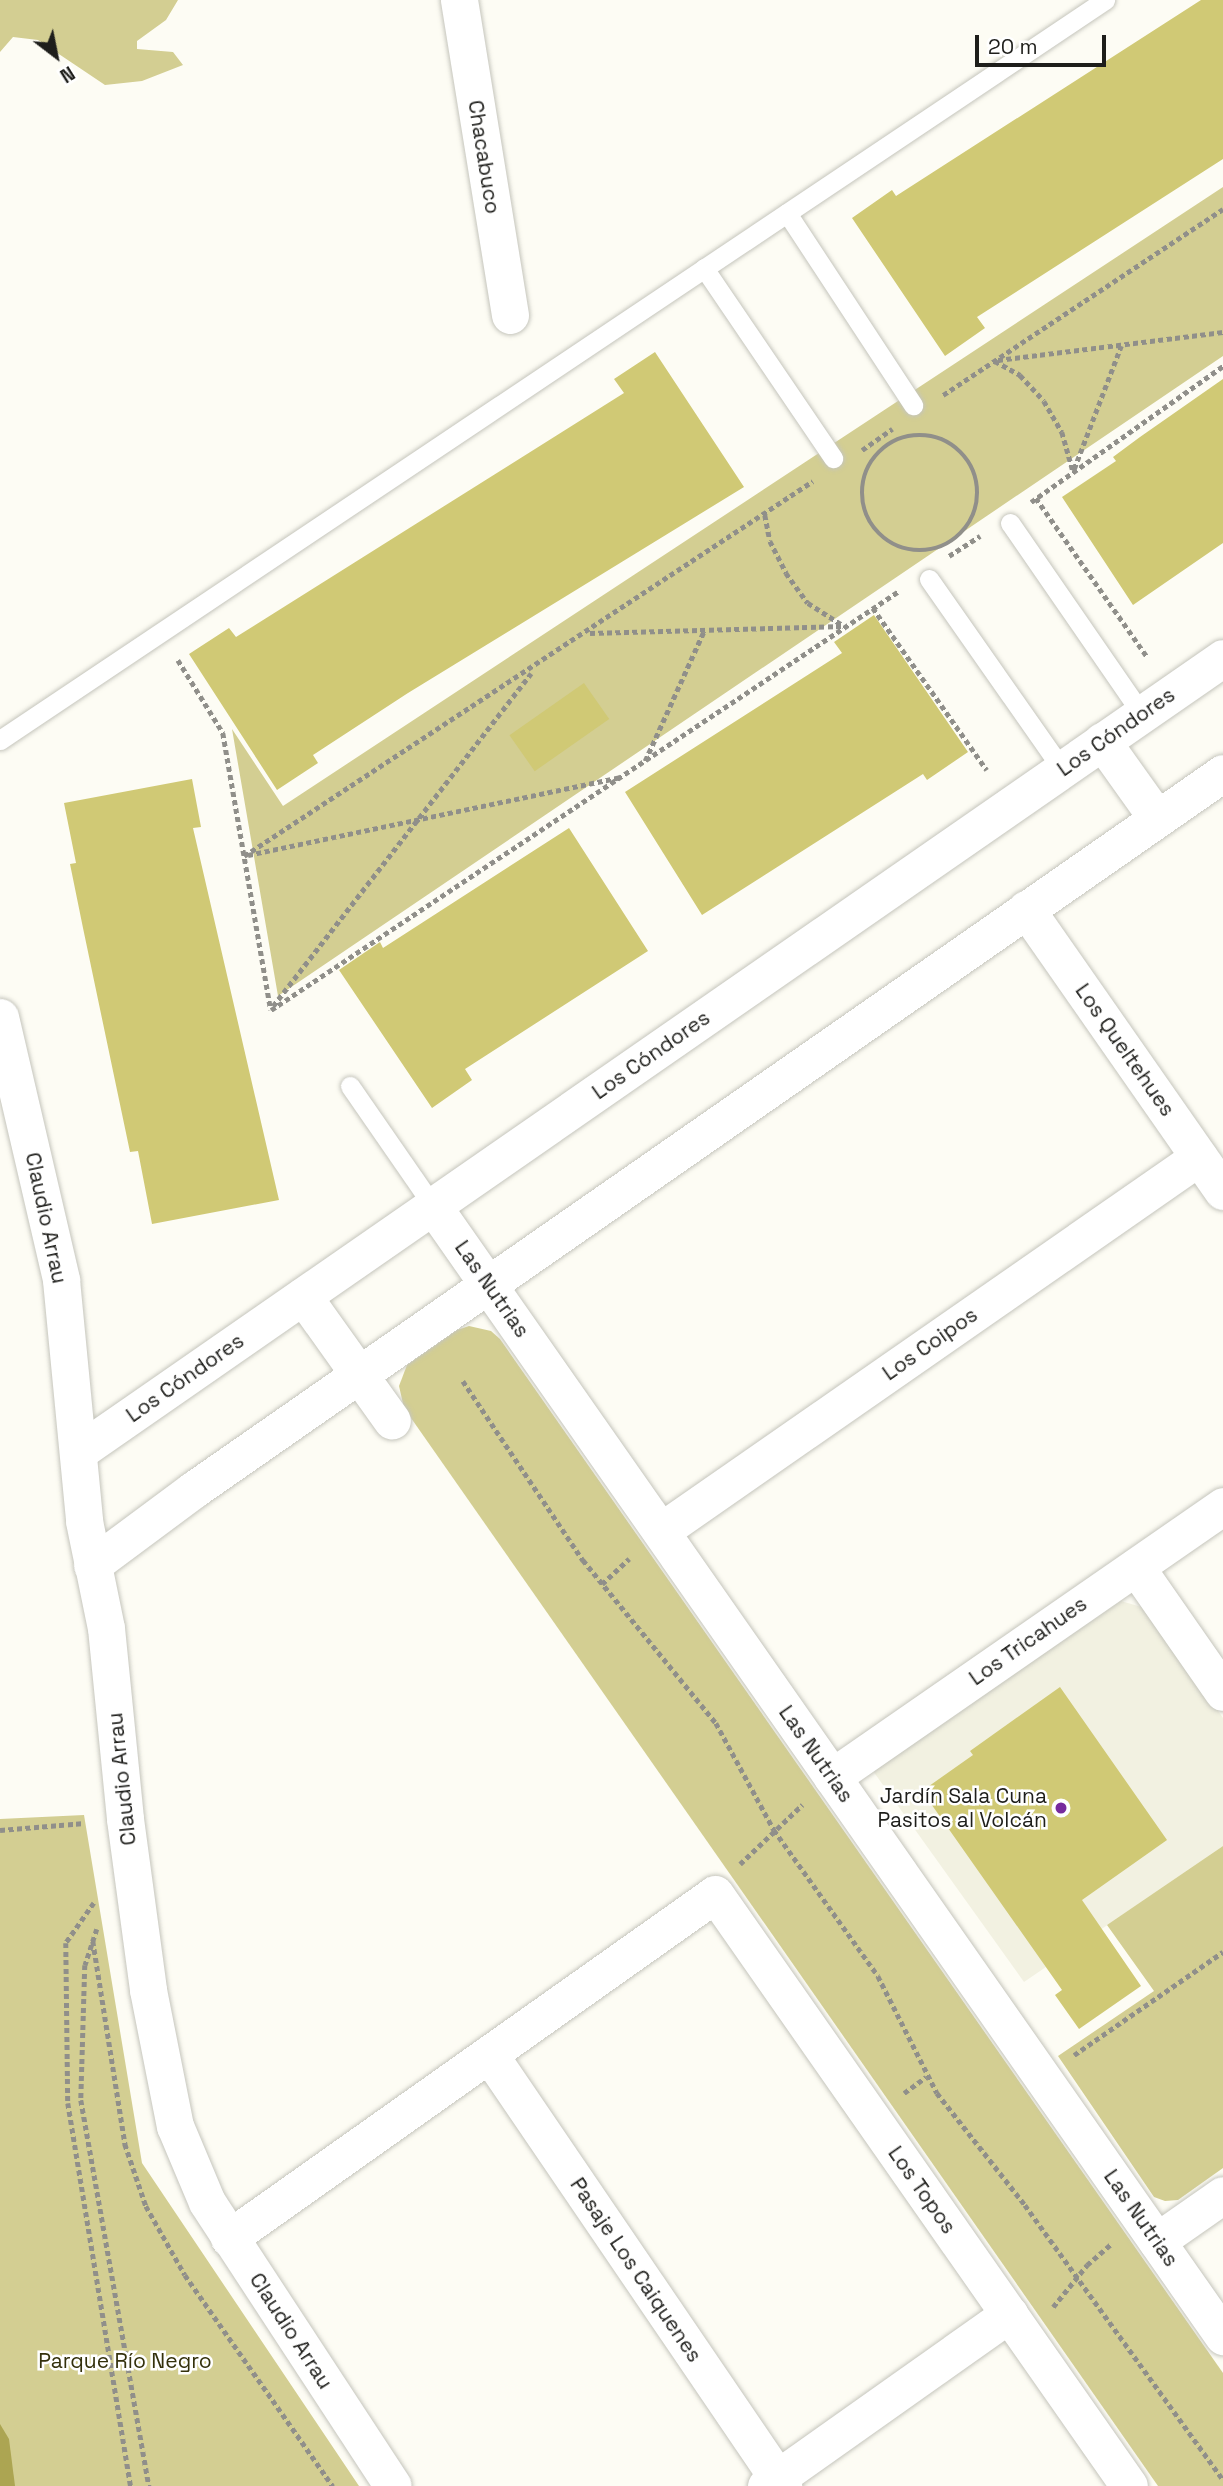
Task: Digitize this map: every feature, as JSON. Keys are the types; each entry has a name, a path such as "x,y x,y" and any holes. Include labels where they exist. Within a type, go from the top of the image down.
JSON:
{"street":[{"name":"Chacabuco","path":"459,0 510,315"},
{"name":"Los Cóndores","path":"78,1452 1223,658"},
{"path":"1102,741 1157,818"},
{"path":"92,1565 359,1375 1223,772"},
{"name":"Los Queltehues","path":"1027,909 1223,1191"},
{"name":"Claudio Arrau","path":"0,1017 57,1254 84,1521 106,1628 127,1837 148,1990 175,2126 207,2202 393,2486"},
{"name":"Los Coipos","path":"661,1531 1199,1157"},
{"name":"Las Nutrias","path":"433,1206 1223,2336"},
{"path":"303,1296 392,1421"},
{"name":"Los Tricahues","path":"832,1777 1223,1506"},
{"path":"1136,1567 1223,1692"},
{"path":"229,2238 715,1894"},
{"name":"Los Topos","path":"715,1894 1129,2486"},
{"name":"Pasaje Los Caiquenes","path":"489,2054 776,2483"},
{"path":"1149,2230 1223,2195"},
{"path":"776,2483 1019,2328"}],"lane":[{"path":"0,740 1105,0"},
{"path":"787,214 913,405"},
{"path":"704,268 843,457"},
{"path":"1010,523 1142,714"},
{"path":"933,571 1062,769"},
{"path":"350,1086 433,1206"}],"path":[{"path":"939,398 1223,209"},
{"path":"995,361 1223,332"},
{"path":"1073,471 1121,346"},
{"path":"995,361 1020,375 1044,401 1062,432 1073,471"},
{"path":"1025,505 1223,366"},
{"path":"843,457 894,428"},
{"path":"913,435 933,436 951,444 966,457 975,475 978,493 976,511 967,527 954,541 937,549 919,551 901,548 885,540 872,527 864,509 861,489 866,469 878,452 894,441 913,435"},
{"path":"244,856 535,668 822,476"},
{"path":"1036,498 1148,658"},
{"path":"765,515 770,541 786,573 808,603 845,626"},
{"path":"933,571 982,535"},
{"path":"271,1010 905,586"},
{"path":"873,608 988,770"},
{"path":"588,633 845,626"},
{"path":"644,762 704,631"},
{"path":"162,632 223,733 271,1010"},
{"path":"271,1010 535,668"},
{"path":"244,856 623,776"},
{"path":"463,1381 583,1560 716,1723 774,1830 878,1976 937,2093 1025,2204 1223,2480"},
{"path":"715,1894 722,1882 774,1830 832,1777"},
{"path":"0,1830 33,1829 127,1837 66,1944 68,2103 131,2486"},
{"path":"98,1926 85,1965 81,2100 149,2486"},
{"path":"1042,2077 1223,1952"},
{"path":"1019,2328 1075,2277 1149,2230"}],"shaded area":[{"name":"Jardín Sala Cuna Pasitos al Volcán","path":"1121,1601 1148,1609 1223,1718 1223,1846 1024,1982 873,1771"},
{"path":"0,2424 9,2439 15,2486 0,2486"}],"green space":[{"path":"0,0 178,0 166,20 137,41 137,49 173,52 183,65 142,81 105,85 38,40 13,37 0,52"},
{"path":"1223,187 1223,356 278,996 232,729 283,806"},
{"path":"469,1326 491,1331 500,1339 1223,2373 1223,2486 1158,2486 404,1408 399,1386 407,1365 457,1330"},
{"name":"Parque Río Negro","path":"84,1815 142,2163 359,2486 0,2486 0,1819"},
{"path":"1223,1846 1223,2168 1178,2200 1165,2201 1154,2197 1058,2056 1154,1991 1107,1925"}],"building":[{"path":"1201,0 1223,0 1223,159 977,317 985,328 945,356 852,218 892,190 896,196"},
{"path":"655,352 744,487 408,693 313,755 318,763 277,790 189,654 229,628 236,637 624,393 614,379"},
{"path":"1223,379 1223,543 1133,605 1062,497 1116,461 1113,457"},
{"path":"874,615 968,752 927,780 923,774 702,915 625,792 842,653 834,642"},
{"path":"584,683 609,719 535,771 509,735"},
{"path":"192,779 201,827 193,828 279,1200 152,1224 138,1151 130,1152 83,928 70,864 76,863 64,803"},
{"path":"569,828 648,951 465,1069 472,1080 432,1108 339,970 380,942 383,948"},
{"path":"1060,1687 1167,1840 1082,1900 1141,1986 1079,2029 1055,1995 1062,1990 922,1791 973,1755 970,1751"}],"place":[{"name":"Jardín Sala Cuna Pasitos al Volcán","path":"1061,1808"}]}
